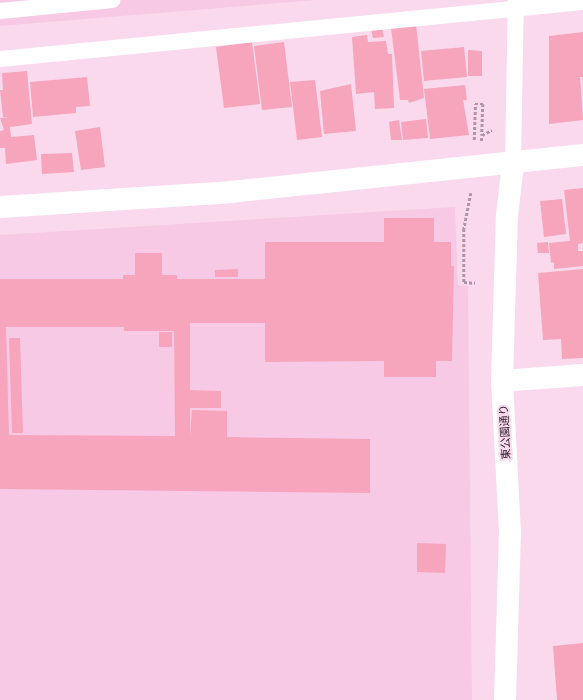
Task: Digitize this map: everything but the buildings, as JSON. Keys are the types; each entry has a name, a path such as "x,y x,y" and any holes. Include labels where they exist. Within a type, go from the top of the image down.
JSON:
{"street":[{"path":"0,207 230,192 513,164 583,155"},
{"name":"東公園通り","path":"505,700 510,533 502,380 507,216 513,164"},
{"path":"502,380 583,375"}],"lane":[{"path":"0,11 79,2 112,0"},
{"path":"0,59 516,4 583,2"},
{"path":"513,164 516,4"}],"path":[{"path":"474,140 475,104 483,104 482,135"},
{"path":"464,230 464,282 475,282"}],"shaded area":[{"path":"0,0 316,0 0,26"},
{"path":"455,207 458,285 468,286 472,700 0,700 0,235"}]}
